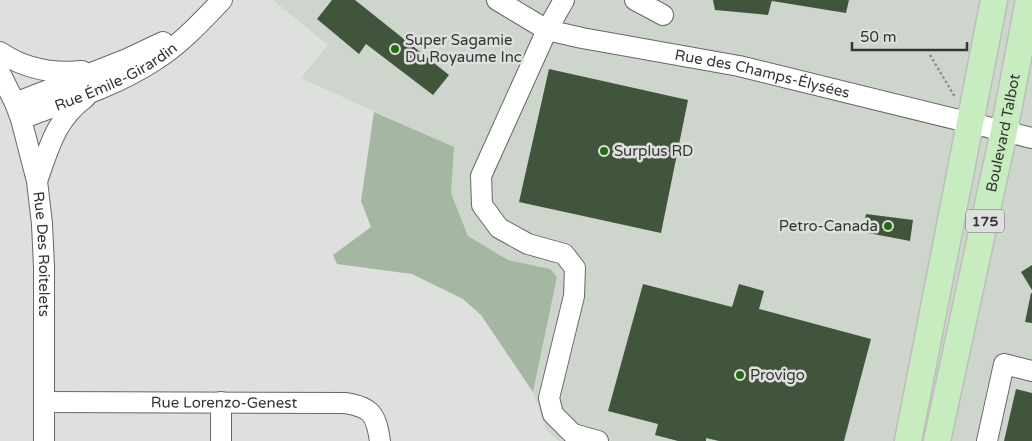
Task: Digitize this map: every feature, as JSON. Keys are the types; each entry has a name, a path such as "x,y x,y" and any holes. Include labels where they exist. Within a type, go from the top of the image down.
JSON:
{"main road":[{"name":"175","path":"908,441 994,0"},
{"name":"Boulevard Talbot","path":"938,441 1004,131 1029,0"}],"street":[{"name":"Rue Émile-Girardin","path":"18,111 101,78 136,72 155,61 176,44 222,0"},
{"name":"Rue des Champs-Élysées","path":"497,0 547,30 739,66 1032,138"},
{"path":"564,0 547,30 481,176 482,204 498,228 528,244 564,254 575,268 574,296 549,398 553,414 573,434 598,441"},
{"path":"635,0 662,15"},
{"path":"0,52 9,59 29,68 101,78"},
{"name":"Rue Des Roitelets","path":"0,73 18,111 36,181 42,224 44,267 44,441"},
{"path":"36,181 59,125 101,78"},
{"path":"987,441 1004,364 1032,371"},
{"name":"Rue Lorenzo-Genest","path":"44,402 345,403 360,405 370,412 378,425 380,441"},
{"path":"221,402 221,441"}],"path":[{"path":"930,55 970,123"}],"shaded area":[{"path":"273,0 1032,0 1032,441 559,441 546,430 533,392 557,277 550,269 508,260 468,236 451,193 453,147 301,78 328,45"}],"green space":[{"path":"374,112 454,147 451,193 468,236 508,260 550,269 557,277 533,392 481,315 463,299 412,274 337,264 333,255 371,227 361,201"}],"building":[{"name":"Super Sagamie Du Royaume Inc","path":"332,0 355,0 449,75 433,95 366,44 359,54 317,19"},
{"path":"713,0 772,0 768,15 715,10"},
{"path":"772,0 849,0 846,13"},
{"name":"Surplus RD","path":"549,69 688,100 661,233 519,202"},
{"name":"Petro-Canada","path":"866,214 913,220 910,241 863,232"},
{"path":"1032,265 1032,290 1021,272"},
{"name":"Provigo","path":"643,284 732,307 739,284 764,291 759,309 871,339 844,441 719,441 706,438 706,441 678,441 655,435 658,424 608,411"},
{"path":"1032,293 1032,323 1025,322"},
{"path":"1016,389 1032,393 1032,441 1004,441"}],"place":[{"name":"Super Sagamie Du Royaume Inc","path":"395,49"},
{"name":"Surplus RD","path":"604,151"},
{"name":"Petro-Canada","path":"888,226"},
{"name":"Provigo","path":"740,375"}]}
